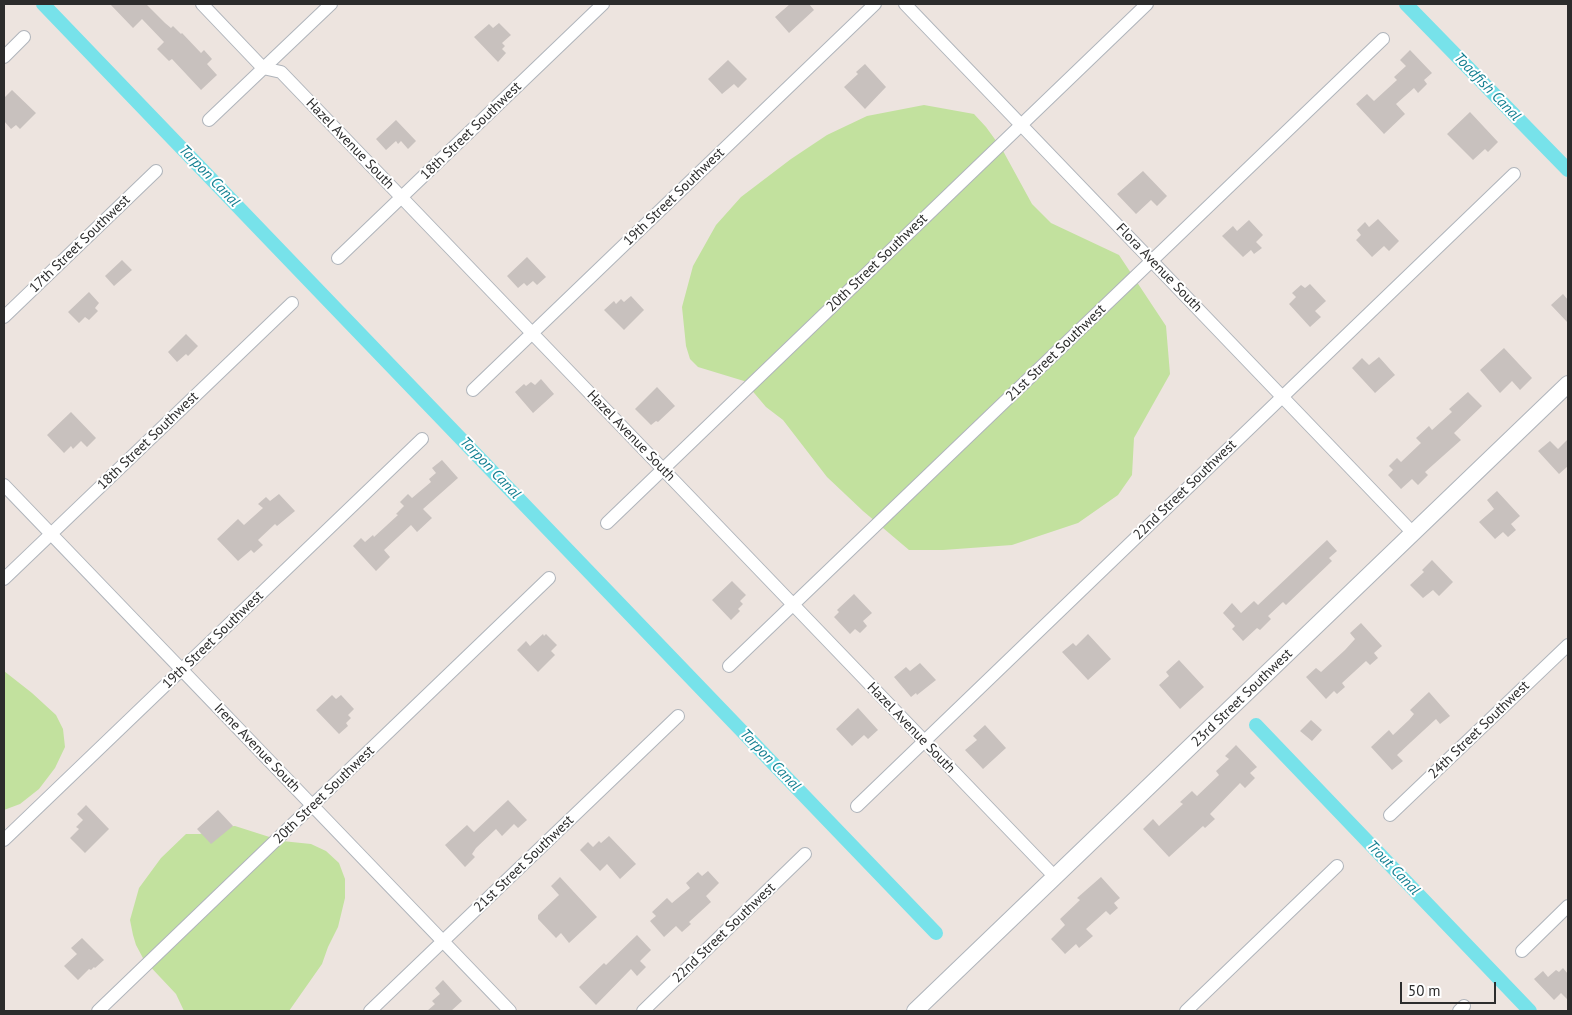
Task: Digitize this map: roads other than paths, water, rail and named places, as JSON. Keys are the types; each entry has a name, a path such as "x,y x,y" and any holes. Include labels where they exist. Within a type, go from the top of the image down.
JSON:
{"street":[{"name":"Hazel Avenue South","path":"202,4 263,68 281,72 1055,877"},
{"path":"209,120 331,4"},
{"name":"18th Street Southwest","path":"338,258 603,4"},
{"name":"19th Street Southwest","path":"473,390 875,4"},
{"name":"Flora Avenue South","path":"905,4 1413,533"},
{"name":"20th Street Southwest","path":"607,522 1147,4"},
{"path":"4,57 24,38"},
{"name":"21st Street Southwest","path":"729,666 1383,39"},
{"name":"17th Street Southwest","path":"4,317 156,171"},
{"name":"22nd Street Southwest","path":"856,806 1514,174"},
{"name":"18th Street Southwest","path":"4,578 292,303"},
{"name":"23rd Street Southwest","path":"915,1011 1568,384"},
{"name":"19th Street Southwest","path":"4,840 422,439"},
{"name":"Irene Avenue South","path":"4,485 510,1011"},
{"name":"20th Street Southwest","path":"98,1011 549,578"},
{"name":"24th Street Southwest","path":"1390,815 1568,645"},
{"name":"21st Street Southwest","path":"370,1011 678,716"},
{"name":"22nd Street Southwest","path":"642,1011 805,854"},
{"path":"1186,1011 1337,866"},
{"path":"1522,951 1568,906"}],"waterway":[{"name":"Tarpon Canal","path":"43,4 936,933"},
{"name":"Toadfish Canal","path":"1406,4 1568,170"},
{"name":"Trout Canal","path":"1256,725 1530,1011"}]}
